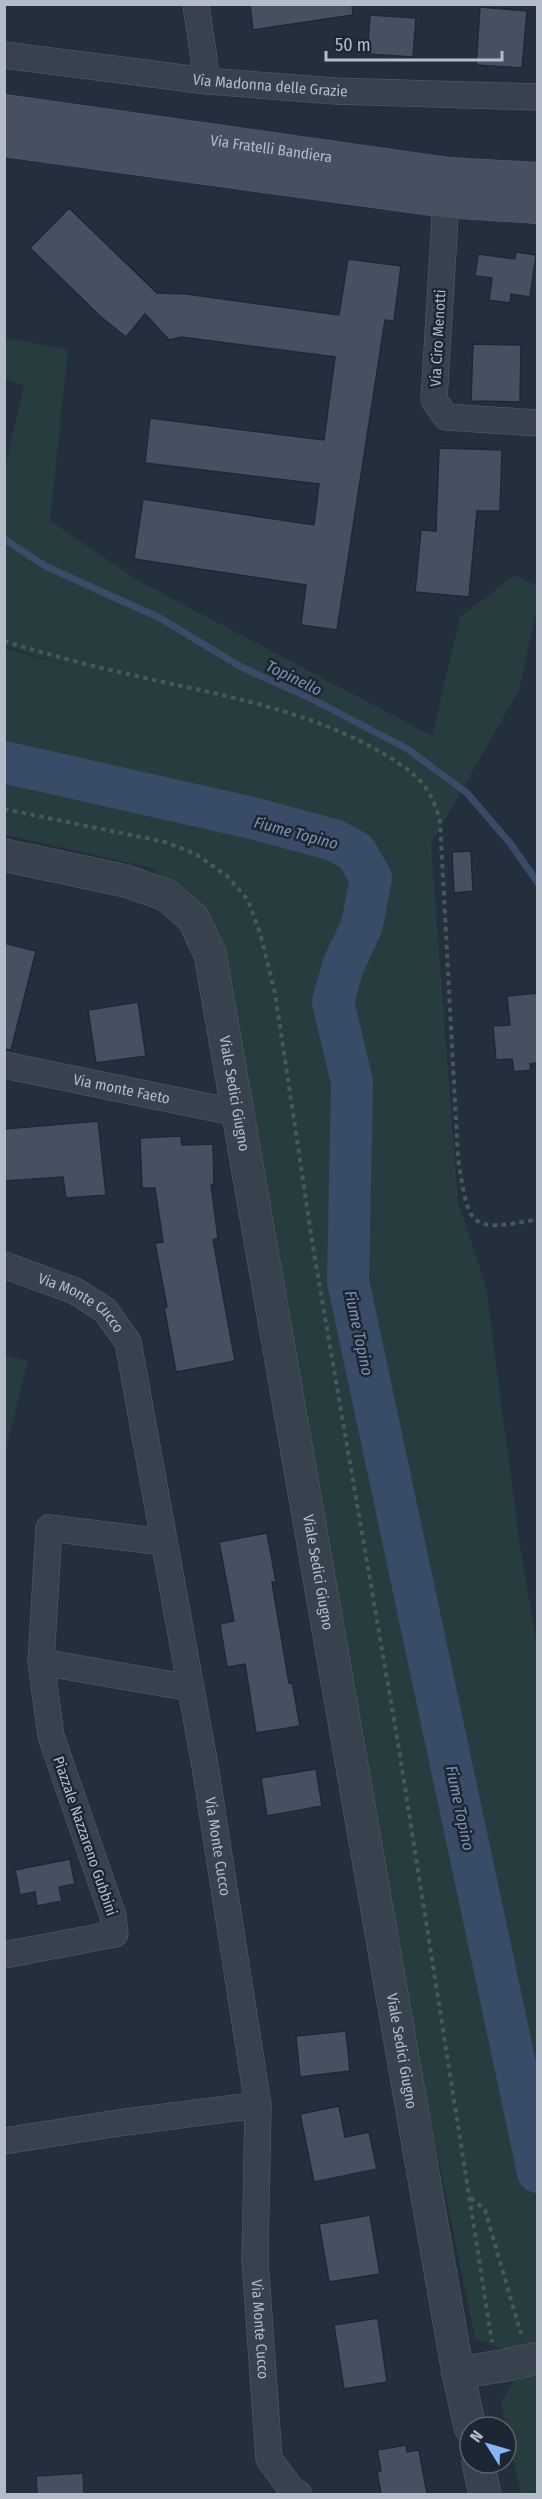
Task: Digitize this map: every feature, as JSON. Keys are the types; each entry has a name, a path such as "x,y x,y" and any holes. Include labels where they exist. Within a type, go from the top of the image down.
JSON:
{"main road":[{"name":"Via Fratelli Bandiera","path":"4,111 448,174 537,179"},
{"name":"Via Fratelli Bandiera","path":"4,140 446,201 537,207"}],"street":[{"path":"196,4 207,81"},
{"name":"Via Madonna delle Grazie","path":"4,55 207,81 335,91 537,97"},
{"name":"Via Ciro Menotti","path":"446,201 434,400 446,417 537,423"},
{"name":"Viale Sedici Giugno","path":"4,855 126,881 165,895 193,918 210,954 238,1113 482,2369 472,2415"},
{"name":"Via monte Faeto","path":"4,1065 238,1113"},
{"name":"Via Monte Cucco","path":"4,1265 75,1291 105,1310 128,1342 205,1766 258,2105 255,2260 269,2459 292,2490 299,2494"},
{"name":"Piazzale Nazzareno Gubbini","path":"4,1955 116,1934 113,1916 51,1736 41,1662 49,1528 164,1542"},
{"path":"41,1662 191,1688"},
{"path":"4,2141 126,2121 258,2105"},
{"path":"482,2369 530,2347"},
{"path":"481,2475 485,2494"}],"path":[{"path":"4,641 155,680 226,694 309,720 355,740 415,775 433,799 440,820 458,1158 468,1210 476,1221 488,1227 502,1227 537,1219"},
{"path":"4,809 165,842 196,854 227,876 248,900 260,933 277,1005 313,1247 396,1732 493,2340 482,2369"},
{"path":"471,2198 485,2210 530,2347"}],"green space":[{"path":"5,338 68,349 50,521 139,581 432,736 460,617 515,575 537,586 537,609 519,690 431,844 458,1203 486,1287 520,1546 537,1645 537,2494 521,2494 517,2475 518,2415 504,2415 501,2402 520,2370 512,2352 475,2339 415,2043 277,1243 232,1007 208,912 152,868 5,835 5,648 83,670 5,646 5,468 24,386 5,379"},
{"path":"4,1355 28,1361 5,1454"}],"building":[{"path":"250,4 352,4 353,15 253,30"},
{"path":"480,7 527,11 522,68 476,65"},
{"path":"370,15 416,18 413,57 367,54"},
{"path":"69,208 157,293 186,294 339,315 348,259 401,266 394,321 385,320 337,630 301,625 306,585 134,559 143,499 314,525 319,484 145,463 150,418 324,440 335,357 181,337 169,340 145,314 126,337 101,317 30,248"},
{"path":"516,252 536,255 530,297 511,294 510,303 489,300 492,278 475,276 478,254 515,259"},
{"path":"473,344 521,345 520,402 471,401"},
{"path":"439,448 502,450 500,511 477,511 469,597 415,592 421,530 436,531"},
{"path":"471,851 473,891 454,893 452,852"},
{"path":"4,943 36,951 11,1050 4,1049"},
{"path":"537,993 537,1063 530,1064 531,1070 514,1072 512,1059 496,1060 493,1026 510,1025 507,996"},
{"path":"138,1002 146,1056 96,1063 88,1010"},
{"path":"98,1121 106,1195 66,1198 63,1177 4,1181 4,1129"},
{"path":"181,1136 182,1145 213,1144 214,1185 211,1185 218,1238 213,1240 235,1361 176,1372 155,1243 163,1242 155,1188 142,1188 140,1138"},
{"path":"267,1533 276,1582 272,1582 289,1683 292,1682 300,1726 256,1733 245,1664 227,1667 220,1624 234,1621 219,1542"},
{"path":"316,1769 322,1806 267,1816 261,1778"},
{"path":"70,1859 75,1884 59,1887 62,1901 37,1906 35,1892 20,1895 15,1870"},
{"path":"346,2031 350,2071 300,2077 296,2036"},
{"path":"339,2106 345,2137 369,2132 377,2169 314,2182 300,2114"},
{"path":"370,2215 380,2274 329,2282 319,2224"},
{"path":"378,2318 387,2382 344,2389 334,2325"},
{"path":"406,2445 407,2452 419,2450 427,2494 381,2494 377,2472 381,2471 377,2450"},
{"path":"83,2473 84,2494 37,2494 36,2476"}],"waterway":[{"name":"Topinello","path":"4,539 45,566 160,618 243,668 306,696 406,748 467,793 510,843 538,883"},
{"name":"Fiume Topino","path":"4,762 252,818 334,840 356,852 371,878 362,925 343,966 333,1002 352,1082 348,1281 538,2172"}]}
